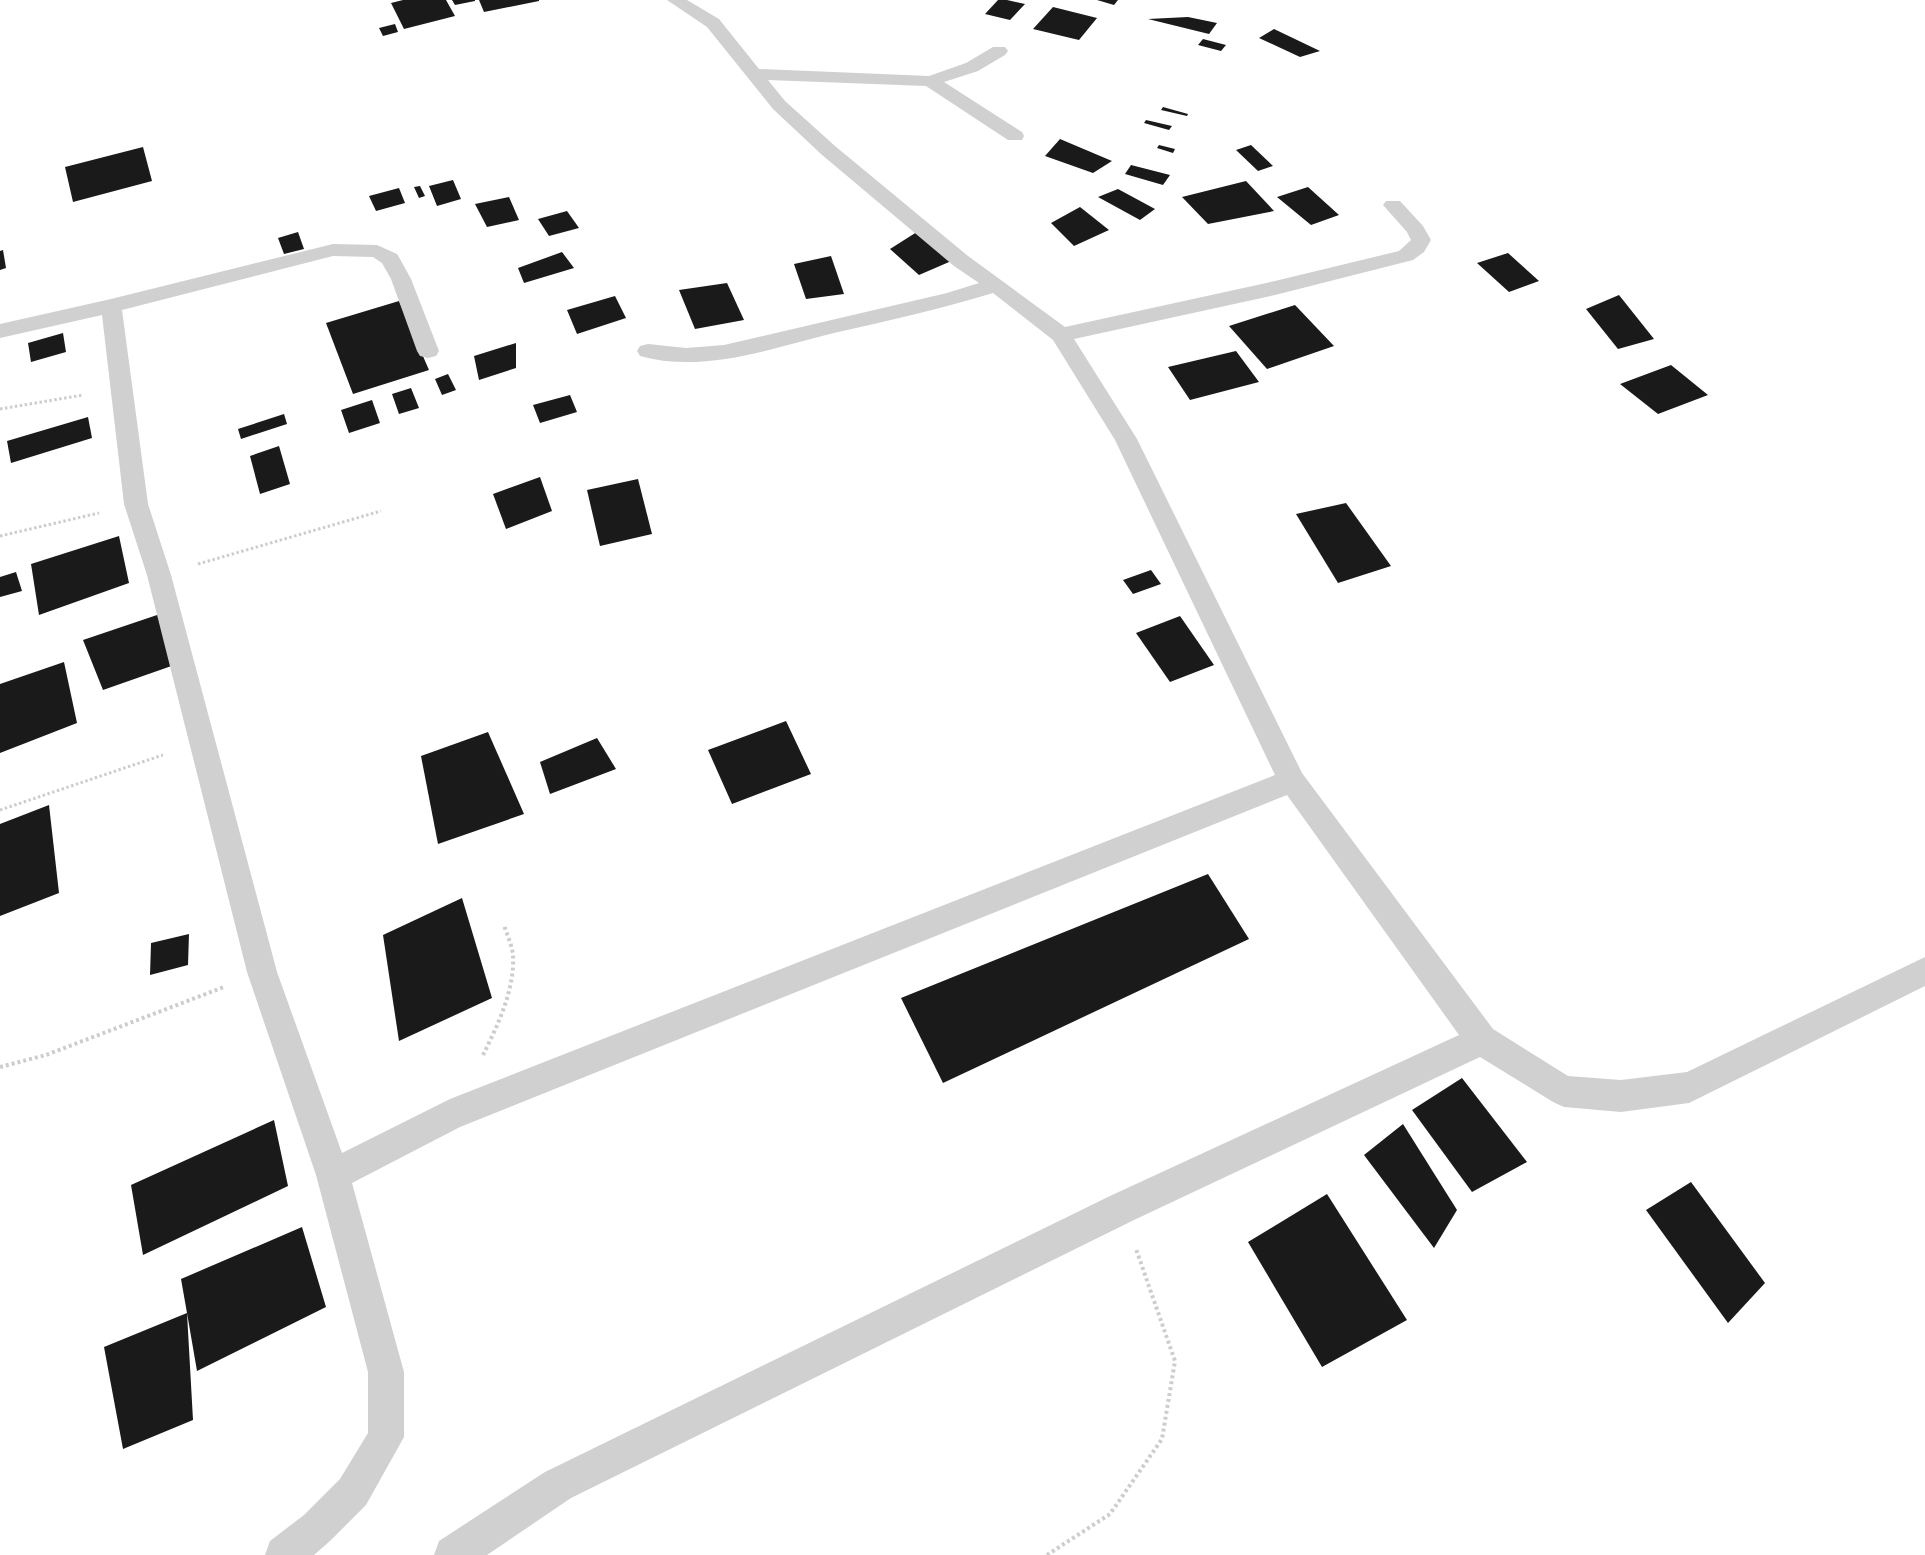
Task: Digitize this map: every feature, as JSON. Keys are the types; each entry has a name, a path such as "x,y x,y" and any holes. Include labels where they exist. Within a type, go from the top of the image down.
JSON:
{"street":[{"path":"675,0 714,23 779,105 828,150 961,261 996,285 1061,335 1126,438 1292,782 1482,1040 1564,1091 1622,1096 1689,1087 1925,971"},
{"path":"754,74 930,81 972,66 998,51"},
{"path":"930,81 1015,136"},
{"path":"1061,335 1275,288 1406,256 1418,248 1422,240 1416,230 1393,205"},
{"path":"0,331 111,306 333,250 377,250 390,259 401,279 428,351"},
{"path":"648,351 663,356 688,357 724,352 951,299 996,285"},
{"path":"111,306 123,389 136,504 159,575 262,972 333,1175 386,1372 386,1437 352,1492 318,1528 284,1555"},
{"path":"333,1175 450,1115 1292,782"},
{"path":"453,1555 558,1485 1122,1208 1482,1040"}],"path":[{"path":"0,408 123,389"},
{"path":"0,536 136,504"},
{"path":"159,575 381,511"},
{"path":"0,810 203,741"},
{"path":"450,1115 493,1036 507,995 514,958 504,925"},
{"path":"0,1067 46,1055 262,972"},
{"path":"1047,1555 1110,1514 1162,1439 1175,1360 1122,1208"}],"building":[{"path":"403,0 446,0 455,16 404,29 391,3"},
{"path":"452,0 475,0 475,1 455,5"},
{"path":"479,0 539,0 539,1 484,12"},
{"path":"998,0 1025,4 1010,20 985,14"},
{"path":"1097,0 1118,0 1114,5"},
{"path":"1053,7 1097,18 1079,40 1033,29"},
{"path":"1188,17 1217,23 1209,34 1148,19"},
{"path":"395,24 398,32 383,36 379,28"},
{"path":"1274,29 1320,51 1300,57 1259,38"},
{"path":"1203,39 1226,45 1221,51 1198,45"},
{"path":"1163,107 1188,114 1187,116 1161,110"},
{"path":"1146,120 1172,126 1169,130 1144,123"},
{"path":"1060,139 1112,161 1093,173 1045,156"},
{"path":"1159,145 1175,149 1173,153 1157,148"},
{"path":"1251,145 1273,166 1258,171 1236,150"},
{"path":"143,147 152,181 73,202 65,167"},
{"path":"1131,165 1170,175 1163,185 1125,174"},
{"path":"453,180 461,199 437,206 429,186"},
{"path":"1246,181 1274,211 1208,224 1182,197"},
{"path":"420,186 425,196 419,198 414,187"},
{"path":"1308,187 1339,215 1311,225 1277,197"},
{"path":"399,188 405,203 376,211 369,196"},
{"path":"1118,189 1155,209 1140,220 1098,197"},
{"path":"509,197 519,220 487,227 475,204"},
{"path":"1080,207 1109,230 1074,246 1051,223"},
{"path":"567,211 579,228 549,236 538,219"},
{"path":"920,230 956,259 919,275 890,249"},
{"path":"298,232 304,249 284,254 278,238"},
{"path":"3,250 6,268 0,270 0,251"},
{"path":"562,252 574,268 524,283 518,268"},
{"path":"1508,253 1539,281 1509,292 1477,263"},
{"path":"831,256 844,294 806,299 794,264"},
{"path":"727,283 744,320 695,329 679,290"},
{"path":"1619,295 1654,339 1618,349 1586,309"},
{"path":"615,296 626,318 577,334 567,310"},
{"path":"399,301 429,370 353,394 326,323"},
{"path":"1295,305 1334,346 1267,369 1229,326"},
{"path":"63,333 66,352 31,362 28,343"},
{"path":"516,343 516,368 479,380 474,356"},
{"path":"1236,351 1259,382 1190,400 1168,367"},
{"path":"1671,365 1708,395 1658,414 1620,384"},
{"path":"448,374 456,390 442,395 435,379"},
{"path":"411,388 419,408 399,414 392,394"},
{"path":"570,395 577,412 540,423 533,405"},
{"path":"372,400 380,423 349,433 341,410"},
{"path":"284,414 287,424 241,439 238,429"},
{"path":"88,417 92,438 11,463 7,441"},
{"path":"279,446 290,484 260,494 250,456"},
{"path":"540,477 552,511 506,529 493,494"},
{"path":"638,479 652,534 600,546 587,490"},
{"path":"1346,503 1391,566 1338,583 1296,514"},
{"path":"119,536 129,583 39,615 31,564"},
{"path":"1151,570 1161,584 1133,594 1123,580"},
{"path":"16,572 22,591 0,597 0,577"},
{"path":"160,614 180,663 103,690 83,640"},
{"path":"1180,616 1214,665 1170,682 1136,633"},
{"path":"64,662 77,723 0,753 0,684"},
{"path":"786,721 811,774 732,804 708,750"},
{"path":"488,732 524,814 438,844 421,756"},
{"path":"597,738 616,769 550,794 540,762"},
{"path":"49,805 59,893 0,916 0,824"},
{"path":"1208,874 1249,939 943,1083 901,998"},
{"path":"462,898 492,998 399,1041 383,935"},
{"path":"189,934 188,965 150,975 151,943"},
{"path":"1462,1078 1527,1162 1472,1192 1412,1110"},
{"path":"274,1120 288,1186 143,1255 131,1185"},
{"path":"1403,1124 1457,1210 1434,1248 1364,1155"},
{"path":"1691,1182 1765,1283 1728,1323 1646,1210"},
{"path":"1327,1194 1407,1320 1322,1367 1248,1242"},
{"path":"302,1227 326,1307 197,1371 181,1279"},
{"path":"187,1313 193,1420 123,1449 104,1347"}]}
